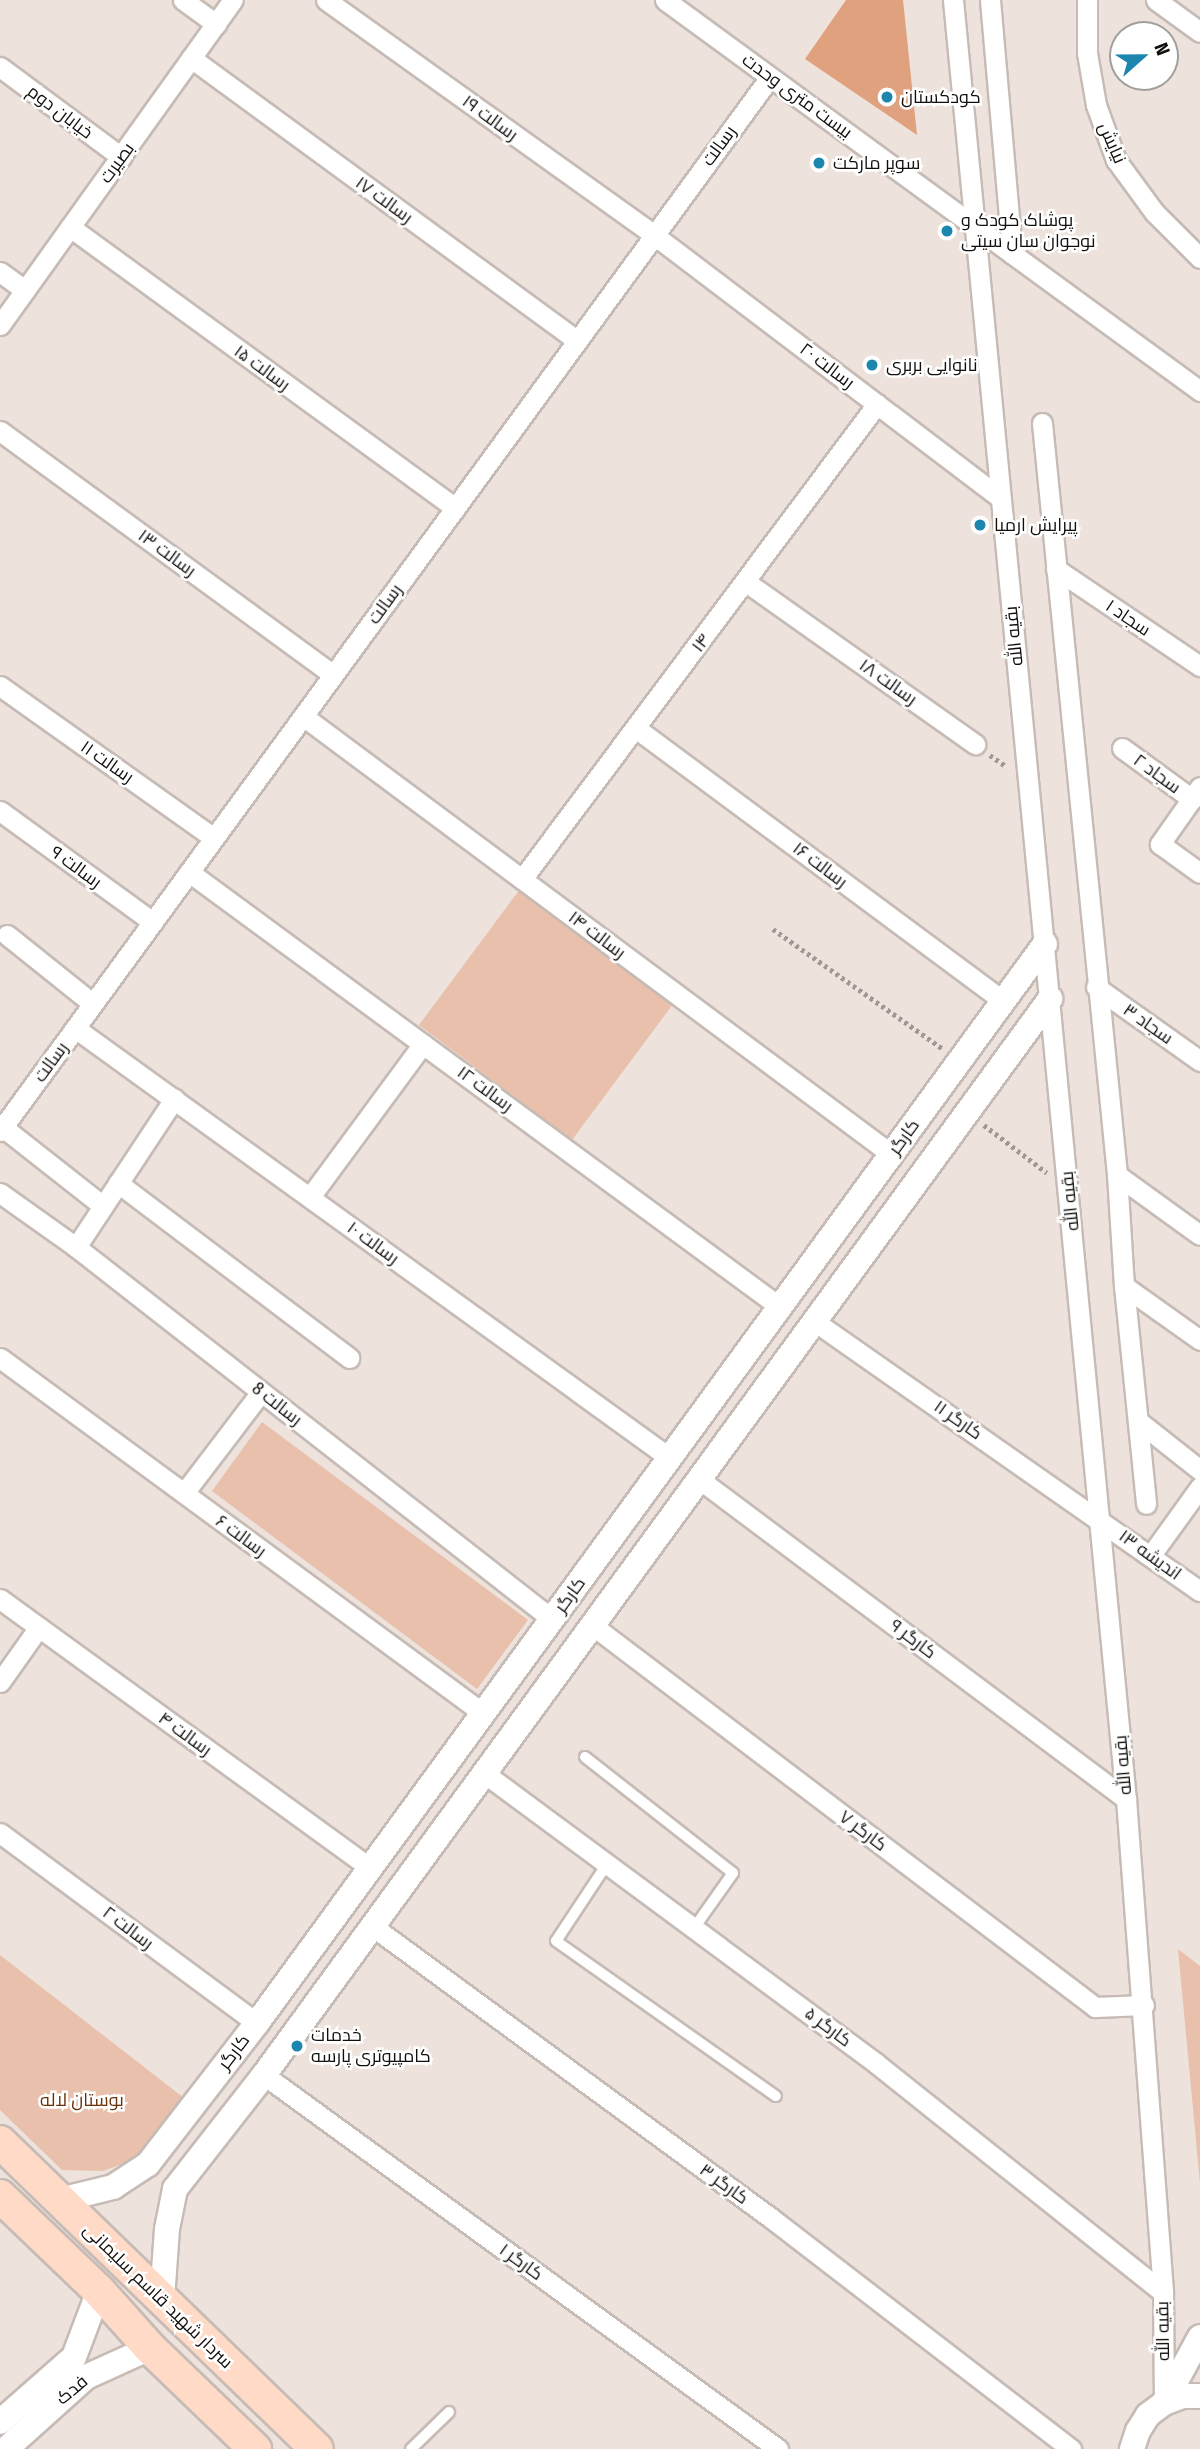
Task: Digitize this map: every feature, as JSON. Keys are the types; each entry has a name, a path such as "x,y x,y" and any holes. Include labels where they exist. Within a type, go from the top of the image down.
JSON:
{"main road":[{"name":"سردار شهید قاسم سلیمانی","path":"0,2142 317,2449"},
{"path":"0,2196 99,2291 150,2348 255,2449"}],"street":[{"path":"183,0 216,24"},
{"name":"بصیرت","path":"0,325 233,0"},
{"name":"رسالت ۱۹","path":"326,0 654,235"},
{"name":"بیست متری وحدت","path":"665,0 1200,391"},
{"name":"بقیه الله","path":"953,0 1126,1799 1144,2005 1163,2292 1164,2403"},
{"path":"990,0 1012,254"},
{"name":"نیایش","path":"1087,0 1087,52 1096,105 1116,160 1154,212 1199,255"},
{"path":"1156,0 1200,32"},
{"name":"رسالت ۱۷","path":"191,58 577,341"},
{"name":"خیابان دوم","path":"0,67 121,157"},
{"name":"رسالت","path":"1,1128 770,77"},
{"name":"رسالت ۱۵","path":"70,227 455,509"},
{"name":"رسالت ۲۰","path":"654,235 1000,498"},
{"path":"0,272 25,290"},
{"name":"۱۴","path":"522,879 637,729 877,404"},
{"path":"1042,423 1096,987 1117,1175 1124,1286 1146,1504"},
{"name":"رسالت ۱۳","path":"0,431 333,675"},
{"name":"سجاد ۱","path":"1056,569 1200,666"},
{"name":"رسالت ۱۸","path":"746,582 975,744"},
{"name":"رسالت ۱۱","path":"0,686 214,838"},
{"name":"رسالت ۱۴","path":"303,716 891,1154"},
{"name":"رسالت ۱۶","path":"637,729 1003,1001"},
{"name":"سجاد ۲","path":"1122,748 1196,793 1160,844 1200,873"},
{"name":"رسالت ۹","path":"0,811 153,922"},
{"name":"رسالت ۱۲","path":"189,872 780,1307"},
{"path":"7,934 93,1004"},
{"name":"کارگر","path":"60,2200 113,2187 148,2164 257,2023 1045,944"},
{"name":"سجاد ۳","path":"1096,987 1200,1061"},
{"name":"کارگر","path":"162,2299 167,2229 175,2189 264,2076 1050,999"},
{"name":"رسالت ۱۰","path":"75,1028 670,1458"},
{"path":"310,1197 423,1044"},
{"path":"76,1247 174,1099"},
{"path":"1,1128 103,1206"},
{"path":"1117,1175 1200,1235"},
{"path":"118,1183 349,1358"},
{"name":"رسالت 8","path":"0,1194 76,1247 552,1619"},
{"path":"1124,1286 1200,1340"},
{"name":"کارگر ۱۱","path":"814,1321 1101,1519"},
{"name":"رسالت ۶","path":"0,1358 483,1713"},
{"path":"184,1493 261,1392"},
{"path":"1138,1421 1200,1470"},
{"name":"کارگر ۹","path":"699,1479 1126,1799"},
{"path":"1151,1555 1200,1487"},
{"name":"اندیشه ۱۳","path":"1101,1519 1200,1591"},
{"name":"رسالت ۴","path":"0,1599 370,1868"},
{"name":"کارگر ۷","path":"592,1625 1095,2007 1144,2005"},
{"path":"0,1682 39,1627"},
{"name":"کارگر ۵","path":"484,1773 877,2064 1163,2292"},
{"path":"410,1814 439,1835"},
{"name":"رسالت ۲","path":"0,1833 257,2023"},
{"name":"کارگر ۳","path":"372,1926 771,2218 1071,2449"},
{"name":"کارگر ۱","path":"264,2076 778,2449"},
{"path":"148,2164 156,2183 175,2189"},
{"name":"فدک","path":"6,2449 80,2367 99,2291"},
{"path":"1164,2403 1200,2337"},
{"name":"فدک","path":"0,2422 80,2367 150,2348"},
{"path":"1132,2449 1138,2431 1149,2415 1164,2403 1182,2396 1200,2396"}],"lane":[{"path":"585,1757 733,1874 694,1928"},
{"path":"607,1864 556,1941 776,2096"},
{"path":"411,2449 449,2412"}],"path":[{"path":"975,744 1029,782"},
{"path":"773,929 960,1061"},
{"path":"967,1112 1069,1189"}],"green space":[{"path":"532,873 685,988 572,1140 419,1025"},
{"path":"262,1422 528,1620 477,1689 212,1491"},
{"path":"1178,1949 1200,1966 1200,2183"},
{"name":"بوستان لاله","path":"0,1955 184,2098 141,2157 103,2171 62,2170 0,2110"}],"building":[{"name":"کودکستان","path":"846,0 903,0 917,135 805,59"}],"place":[{"name":"کودکستان","path":"887,97"},
{"name":"سوپر مارکت","path":"819,163"},
{"name":"پوشاک کودک و نوجوان سان سیتی","path":"947,231"},
{"name":"نانوایی بربری","path":"872,365"},
{"name":"پیرایش ارمیا","path":"980,525"},
{"name":"خدمات کامپیوتری پارسه","path":"297,2046"}]}
